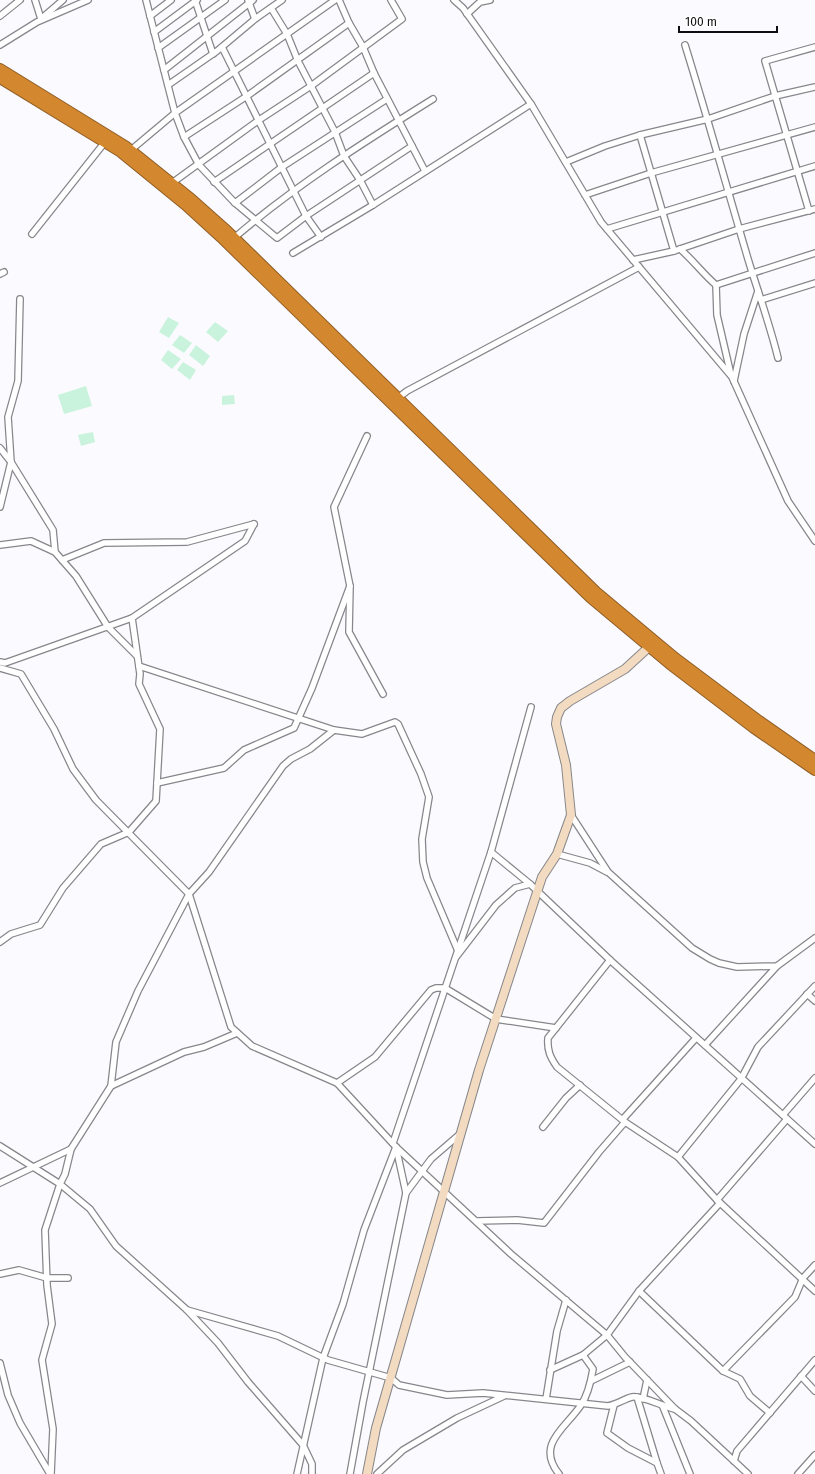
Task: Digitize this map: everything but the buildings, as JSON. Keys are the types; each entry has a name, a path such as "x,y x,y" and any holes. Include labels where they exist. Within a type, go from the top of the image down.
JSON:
{"highway":[{"path":"0,69 99,128 131,150 172,183 234,238 596,592 675,658 759,722 815,760"},
{"path":"0,78 126,156 213,229 585,593 649,647 754,728 815,770"}],"street":[{"path":"0,16 20,0"},
{"path":"35,0 39,20"},
{"path":"0,45 39,20 63,0"},
{"path":"39,20 88,0"},
{"path":"146,0 175,112 184,137 199,165 235,203 277,238 306,216 412,146"},
{"path":"150,16 171,0"},
{"path":"154,32 196,0 213,54"},
{"path":"158,48 202,19 225,0"},
{"path":"168,85 213,54 255,19 282,0"},
{"path":"131,150 175,112 235,72 335,0"},
{"path":"339,0 398,121 425,171"},
{"path":"172,183 199,165 259,120 311,86 402,19 391,0"},
{"path":"454,0 467,14 531,104 607,229 733,379"},
{"path":"467,14 479,1 490,0"},
{"path":"164,70 250,1 255,19"},
{"path":"271,8 287,34 298,61 335,132 344,156 360,180 373,205"},
{"path":"184,137 298,61 349,23"},
{"path":"685,45 778,358"},
{"path":"222,47 306,216 322,237"},
{"path":"809,211 765,61 815,47"},
{"path":"214,182 374,73"},
{"path":"566,162 605,146 640,135 708,119 775,96 815,87"},
{"path":"235,203 282,167 387,99"},
{"path":"234,238 294,190 433,99"},
{"path":"293,253 322,237 531,104"},
{"path":"585,195 651,173 815,127"},
{"path":"640,135 674,251"},
{"path":"32,234 105,142"},
{"path":"607,229 728,191 815,166"},
{"path":"633,260 674,251 739,229 815,209"},
{"path":"680,249 689,256 701,272 716,285 717,315 733,379 788,501 815,541"},
{"path":"716,285 753,274 815,252"},
{"path":"398,398 407,391 639,267"},
{"path":"761,300 815,284"},
{"path":"733,379 744,334 758,291"},
{"path":"0,507 12,462 8,417 18,381 20,299"},
{"path":"366,436 334,507 350,586 349,632 383,694"},
{"path":"0,448 12,462 53,530 54,552"},
{"path":"0,662 5,663 132,618 245,541 254,524 187,542 104,543 62,560"},
{"path":"0,545 31,541 54,552 76,576 108,627 137,656"},
{"path":"157,783 224,768 244,750 294,728 312,688 350,586"},
{"path":"0,942 11,934 40,925 63,888 101,844 129,832 156,801 160,729 139,684 139,666 132,618"},
{"path":"368,1474 376,1428 496,1019 542,877 557,854 571,815 566,764 556,724 557,716 561,708 570,701 624,669 649,647"},
{"path":"139,666 334,730 362,734 395,722 398,724 421,774 429,798 422,839 423,862 430,885 457,954"},
{"path":"0,668 21,674 54,730 73,769 96,800 129,832 188,894 231,1028 252,1046 337,1083 394,1145 511,1254 607,1335 630,1362 675,1409 691,1421 748,1474"},
{"path":"297,1474 323,1358 343,1304 364,1230 394,1145 491,852 530,707"},
{"path":"50,1474 53,1428 42,1360 52,1324 47,1278 45,1230 60,1184 65,1174 71,1149 111,1086 116,1042 138,991 188,894 209,872 283,766 291,759 310,749 334,730"},
{"path":"571,815 608,872 692,948 710,959 737,967 777,966"},
{"path":"491,852 530,884 610,960 815,1144"},
{"path":"557,854 586,862 608,872"},
{"path":"457,954 496,905 515,888 530,884"},
{"path":"705,1045 777,966 815,938"},
{"path":"610,960 548,1038 547,1048 550,1056 557,1067 624,1121 678,1157 718,1201 803,1278 815,1291"},
{"path":"678,1157 741,1079 758,1047 815,986"},
{"path":"337,1083 375,1057 431,990 436,988 445,988 496,1019 556,1028"},
{"path":"807,994 815,1001"},
{"path":"111,1086 184,1052 204,1047 237,1033"},
{"path":"477,1221 514,1220 544,1223 624,1121 696,1038"},
{"path":"550,1370 583,1355 607,1335 639,1291 718,1201 815,1078"},
{"path":"543,1127 566,1098 580,1085"},
{"path":"406,1193 423,1171 430,1159 462,1133"},
{"path":"350,1474 406,1193 394,1145"},
{"path":"0,1146 60,1184 90,1209 116,1246 187,1310 218,1343 248,1382 303,1445 312,1464 312,1474"},
{"path":"0,1183 71,1149"},
{"path":"723,1371 795,1297 803,1278 815,1265"},
{"path":"0,1274 19,1270 47,1278 68,1278"},
{"path":"639,1291 723,1371 740,1379 750,1396 770,1413"},
{"path":"546,1399 557,1331 566,1300"},
{"path":"187,1310 278,1336 323,1358 391,1378 399,1385 447,1395 484,1393 582,1404 614,1405 631,1397 637,1396 663,1407 675,1409"},
{"path":"559,1474 552,1459 551,1444 555,1436 582,1404 591,1381 593,1369 583,1355"},
{"path":"734,1461 737,1451 815,1360"},
{"path":"591,1381 630,1362"},
{"path":"0,1363 8,1395 20,1423 50,1474"},
{"path":"801,1376 815,1391"},
{"path":"644,1399 647,1380"},
{"path":"377,1474 403,1450 457,1418 505,1395"},
{"path":"637,1396 661,1474"},
{"path":"614,1405 607,1433 628,1448 657,1463"},
{"path":"663,1407 690,1474"},
{"path":"727,1455 737,1451"},
{"path":"798,1474 815,1455"}],"green space":[{"path":"168,317 179,323 169,338 159,332"},
{"path":"215,322 228,331 218,342 206,332"},
{"path":"180,335 192,343 184,353 172,345"},
{"path":"196,345 210,356 203,366 189,355"},
{"path":"168,350 181,359 172,369 161,360"},
{"path":"183,362 196,370 190,380 177,370"},
{"path":"86,386 92,406 64,414 58,395"},
{"path":"234,395 235,404 222,405 222,396"},
{"path":"93,432 95,442 81,446 78,435"}]}
